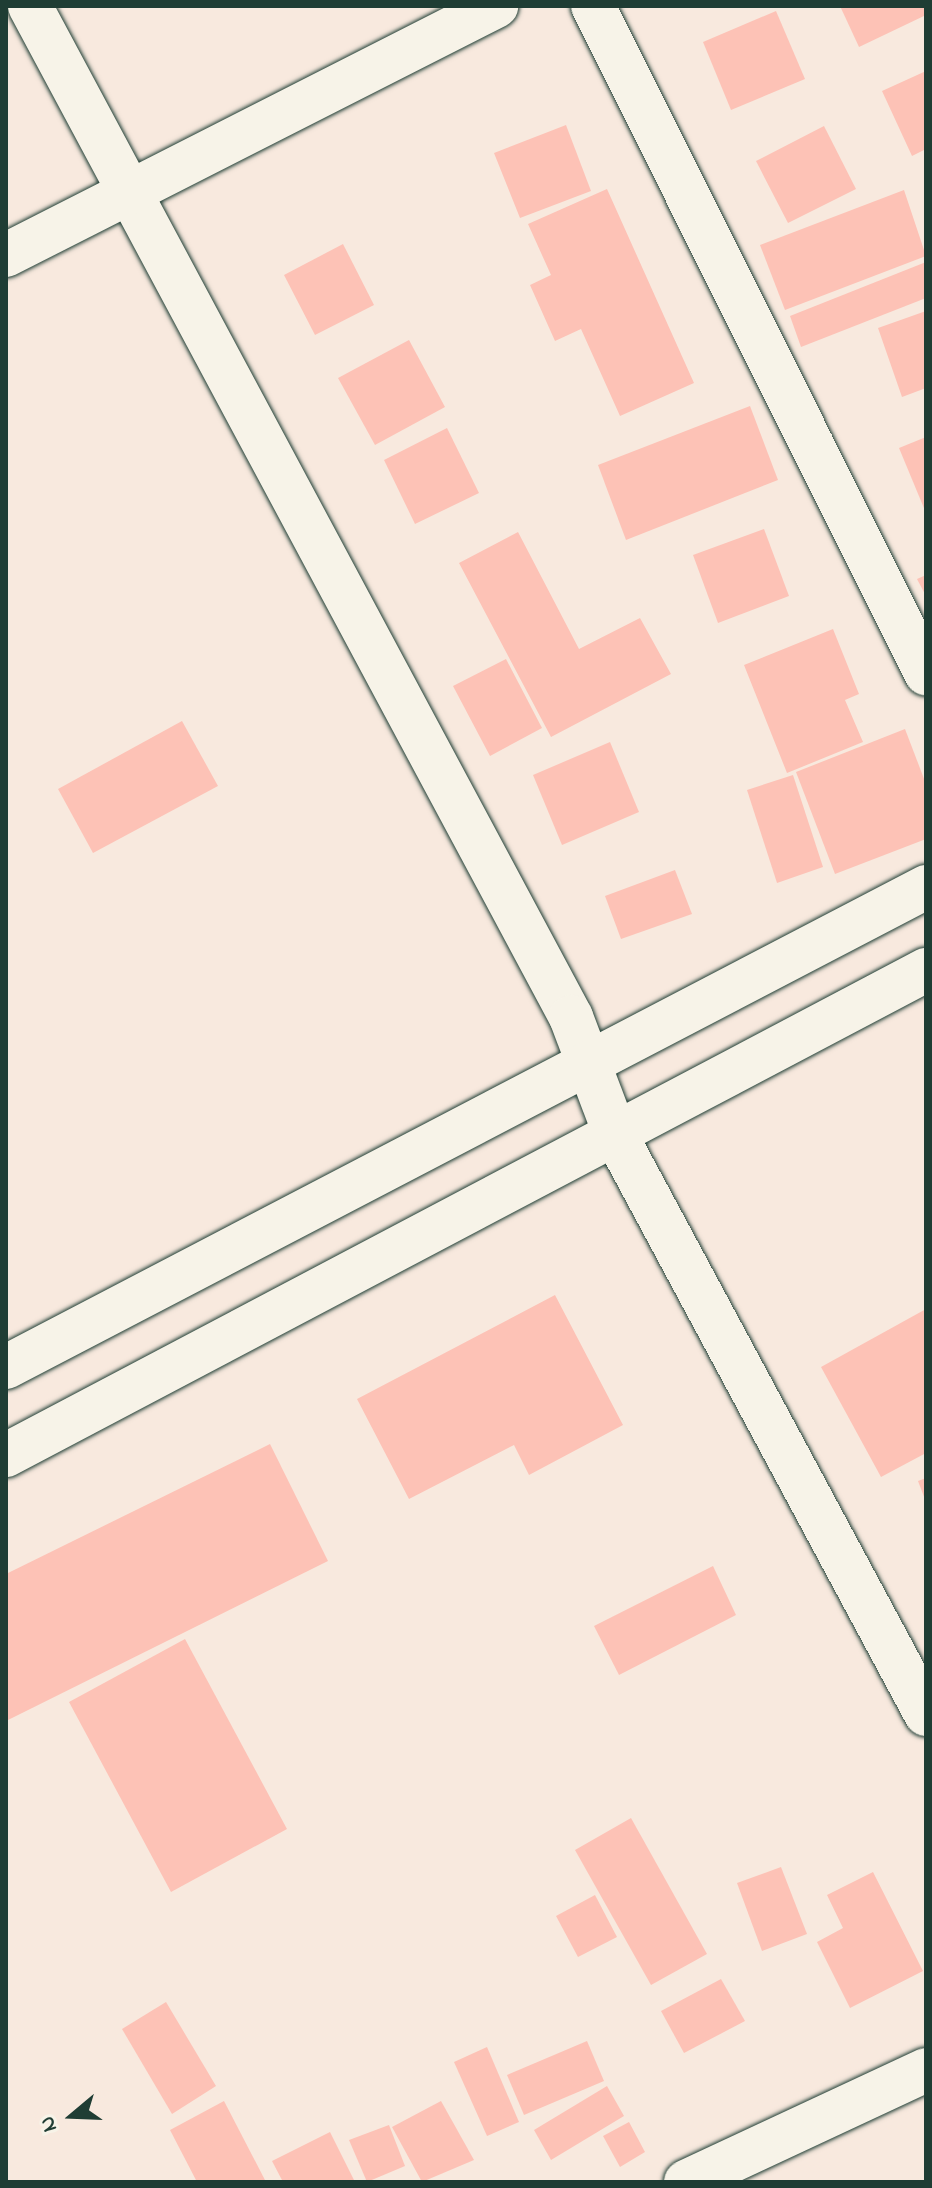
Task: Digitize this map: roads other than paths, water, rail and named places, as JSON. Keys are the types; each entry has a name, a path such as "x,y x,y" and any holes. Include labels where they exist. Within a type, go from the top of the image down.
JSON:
{"street":[{"path":"30,6 135,191 593,1059 616,1136 926,1714"},
{"path":"6,255 496,6"},
{"path":"593,6 926,673"},
{"path":"6,1367 926,887"},
{"path":"6,1455 926,970"},
{"path":"686,2182 926,2070"}]}
